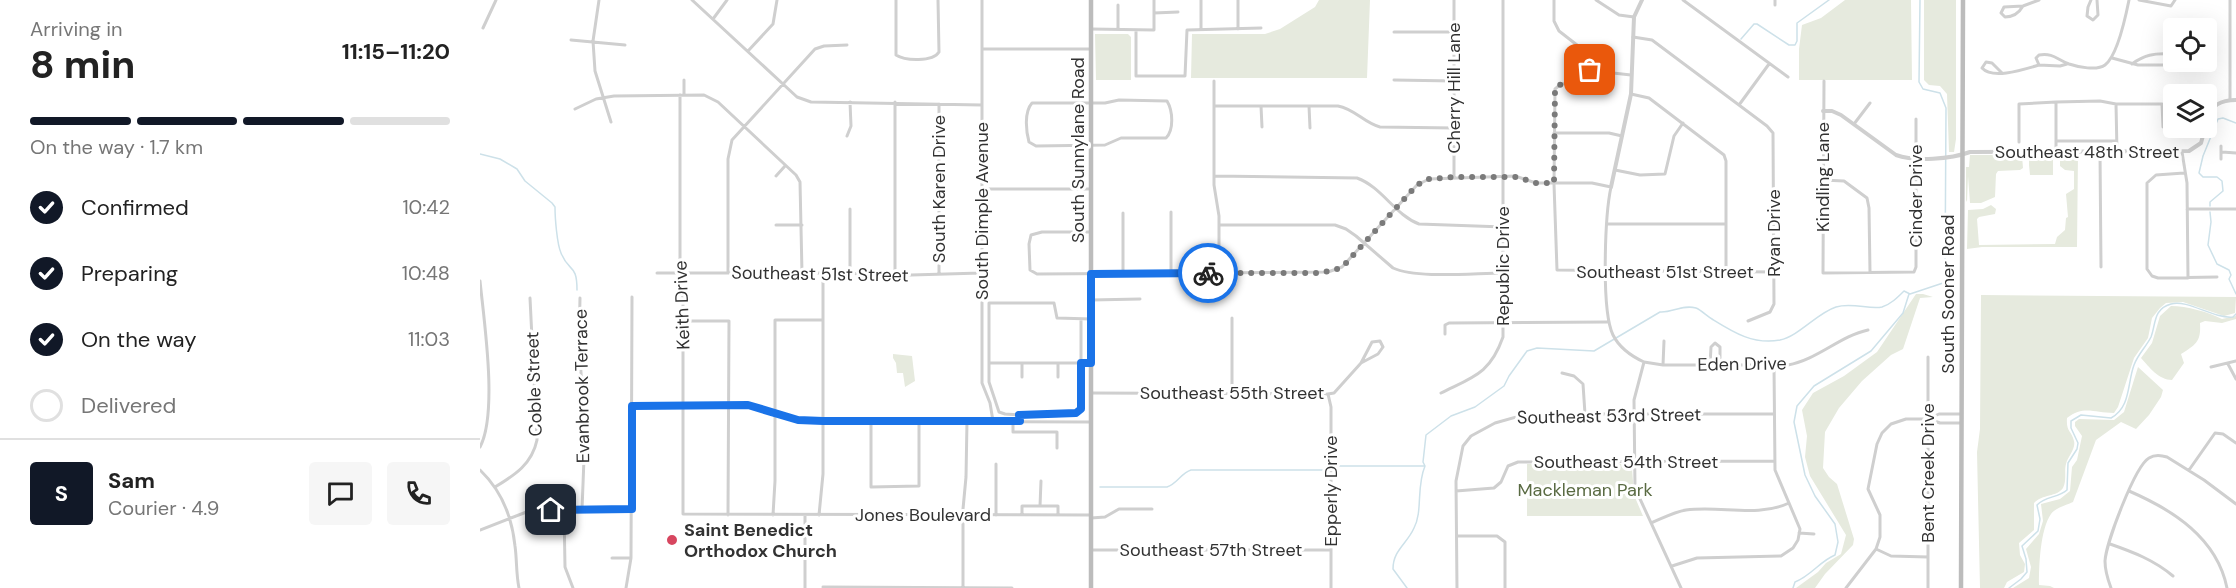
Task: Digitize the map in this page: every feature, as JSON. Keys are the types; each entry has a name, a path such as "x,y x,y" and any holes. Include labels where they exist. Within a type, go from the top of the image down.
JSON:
{"main road":[{"name":"South Sunnylane Road","path":"1091,0 1091,588"},
{"name":"South Sooner Road","path":"1961,588 1963,0"}],"street":[{"path":"483,28 496,0"},
{"path":"599,0 593,41 595,71 611,122"},
{"path":"692,0 797,97 807,101 982,105"},
{"path":"713,19 727,0"},
{"path":"748,51 773,24 777,0"},
{"path":"896,0 896,55 903,58 931,58 938,54 938,0"},
{"name":"South Dimple Avenue","path":"982,0 984,189 982,383 990,403 993,421"},
{"path":"1091,29 1154,30 1154,0"},
{"path":"1201,0 1201,29"},
{"path":"1238,0 1238,29"},
{"name":"Cherry Hill Lane","path":"1454,0 1454,177"},
{"name":"Republic Drive","path":"1440,393 1472,379 1485,368 1503,337 1503,0"},
{"path":"1554,0 1554,21 1559,32 1617,74 1631,75"},
{"path":"1596,0 1619,15 1634,17"},
{"path":"1642,0 1634,17 1631,94 1607,209 1606,304 1608,322 1613,336 1628,353 1644,362 1636,386 1635,488 1681,588"},
{"path":"1683,0 1788,77"},
{"path":"2023,6 2011,17 2005,17 2001,13 2004,8 2023,6 2038,0"},
{"path":"2091,0 2087,16 2093,20 2098,15 2097,0"},
{"path":"2039,65 2036,58 2044,54 2058,57 2067,63 2101,67 2112,58 2129,0"},
{"path":"2139,0 2171,6 2175,0"},
{"path":"2150,2 2155,0"},
{"path":"2230,0 2230,100"},
{"path":"1118,5 1118,29"},
{"path":"1154,13 1178,12"},
{"path":"1136,30 1136,76 1146,76 1185,75 1186,32 1189,29 1261,28"},
{"path":"1394,32 1454,33"},
{"path":"1632,37 1652,40 1739,105 1769,64"},
{"path":"571,40 625,45"},
{"path":"728,273 728,154 732,140 815,48 847,45"},
{"path":"982,49 1091,49"},
{"path":"2132,64 2139,58 2151,54 2163,54"},
{"path":"2112,58 2132,64 2163,66"},
{"path":"1554,183 1555,89 1561,84 1580,83 1597,60"},
{"path":"2002,73 1992,63 1986,62 1982,68 1987,72 2002,73 2039,65 2060,66 2067,63"},
{"name":"Keith Drive","path":"683,514 683,295 680,273 684,80"},
{"path":"1394,80 1454,81"},
{"path":"1214,81 1214,177 1219,225 1219,273"},
{"name":"Kindling Lane","path":"1824,81 1823,273 1870,272"},
{"path":"1631,94 1649,98 1725,157 1726,272"},
{"path":"575,109 603,97 699,95 711,98 796,175 801,186 802,273"},
{"path":"1119,100 1167,101 1170,104 1171,132 1166,138 1121,138 1106,145 1030,144 1027,137 1027,112 1032,103 1091,103 1119,100"},
{"path":"2217,105 2236,100"},
{"path":"2019,142 2019,104 2100,101 2116,104 2162,104 2163,127"},
{"path":"847,136 850,126 850,102"},
{"path":"895,102 895,276"},
{"path":"2056,102 2056,152"},
{"path":"1854,124 1870,103"},
{"name":"South Karen Drive","path":"939,104 939,274"},
{"path":"2116,104 2117,152"},
{"name":"Ryan Drive","path":"1739,105 1771,130 1774,141 1774,304 1772,310 1748,321"},
{"path":"1214,106 1346,107 1380,127 1454,128"},
{"path":"1261,106 1262,128"},
{"path":"1309,106 1310,128"},
{"name":"Southeast 48th Street","path":"1823,111 1837,112 1896,155 1916,158 1951,158 1970,152 2182,152 2195,149 2203,138"},
{"name":"Cinder Drive","path":"1870,272 1914,272 1916,267 1916,119"},
{"path":"1615,170 1640,175 1665,174 1674,136 1683,123"},
{"path":"1554,133 1609,133 1622,136"},
{"path":"2056,141 2116,141"},
{"path":"2221,159 2222,146"},
{"path":"2100,152 2101,267"},
{"path":"2182,152 2187,183 2188,278"},
{"path":"2222,152 2236,153"},
{"path":"776,176 785,166"},
{"path":"2184,173 2152,176 2147,186 2146,266 2150,274 2158,278 2217,277"},
{"path":"1214,177 1357,178 1371,185 1419,224 1504,227"},
{"path":"1091,232 1042,232 1031,235 1030,270 1037,274 1328,272 1342,267 1396,207 1423,181 1454,177 1520,177 1536,183 1592,183 1611,187"},
{"path":"1823,180 1844,181 1867,198 1870,272"},
{"name":"Southeast 51st Street","path":"1554,183 1557,270 1774,272"},
{"path":"984,189 1091,189"},
{"path":"850,209 850,273"},
{"path":"2187,209 2236,209"},
{"path":"1171,212 1171,273"},
{"path":"1123,273 1124,213"},
{"path":"1607,224 1726,224"},
{"path":"776,225 802,225"},
{"path":"1219,225 1335,225 1346,229 1389,265 1401,272 1503,273"},
{"name":"Southeast 51st Street","path":"657,273 850,273 895,276 982,273"},
{"path":"819,515 823,479 823,273"},
{"path":"480,281 489,411 488,428 480,447"},
{"path":"626,588 631,558 632,297"},
{"name":"Coble Street","path":"495,487 524,466 532,455 537,440 530,298"},
{"name":"Evanbrook Terrace","path":"580,298 580,351 585,432 582,510"},
{"path":"1091,300 1140,299"},
{"path":"1081,319 1081,409 1076,413 1060,415 1019,415 999,412 989,388 989,303 1054,303 1057,318 1091,319"},
{"path":"1232,318 1232,393"},
{"path":"773,515 776,320 823,320"},
{"path":"683,321 729,321 728,515"},
{"path":"1445,334 1445,325 1449,323 1608,322"},
{"name":"Eden Drive","path":"1644,362 1663,365 1774,366 1799,362 1846,337 1868,330"},
{"name":"Southeast 55th Street","path":"1091,393 1334,393 1361,363 1372,342 1380,340 1383,346 1380,352 1361,363"},
{"path":"1663,365 1664,341"},
{"path":"1710,365 1711,347 1715,343 1720,348 1720,365"},
{"name":"Bent Creek Drive","path":"1928,357 1928,588"},
{"path":"2211,367 2236,361"},
{"path":"989,363 1091,363"},
{"path":"1022,363 1022,377"},
{"path":"1058,363 1058,377"},
{"path":"2228,364 2236,379"},
{"path":"1672,566 1697,558 1781,556 1793,548 1799,533 1799,525 1776,474 1774,461 1774,366"},
{"path":"1562,373 1574,376 1583,384 1585,414"},
{"name":"Epperly Drive","path":"1328,394 1331,419 1331,588"},
{"path":"632,406 751,405 801,420 823,421 1091,422"},
{"name":"Southeast 53rd Street","path":"1457,588 1456,491 1462,446 1471,436 1495,423 1521,415 1774,414"},
{"path":"1929,419 1939,414 1961,414"},
{"path":"1019,415 1020,421"},
{"path":"1057,448 1060,415"},
{"path":"1846,588 1876,549 1880,537 1881,521 1869,495 1868,486 1878,441 1885,429 1895,422 1906,419 1961,423"},
{"path":"871,421 871,487 918,486 919,422"},
{"path":"1013,421 1013,432 1057,432"},
{"path":"963,587 967,422"},
{"path":"2189,470 2216,433 2223,434 2236,443"},
{"path":"2111,588 2105,562 2140,466 2155,456 2167,457 2236,504"},
{"name":"Southeast 54th Street","path":"1456,491 1494,488 1501,482 1508,466 1515,462 1774,461"},
{"path":"996,464 996,515"},
{"path":"480,470 495,487 509,518 515,546 519,588"},
{"path":"1040,506 1041,481"},
{"path":"2129,491 2162,508 2204,538 2217,557 2227,588"},
{"path":"1651,523 1686,510 1762,510 1777,508 1789,503"},
{"path":"1022,515 1022,506 1058,506 1058,515"},
{"path":"480,530 529,511 632,509"},
{"name":"Jones Boulevard","path":"683,514 1105,517 1119,509 1152,509"},
{"path":"564,510 564,563 573,588"},
{"path":"805,515 805,588"},
{"path":"1799,533 1814,534"},
{"path":"1458,536 1502,538 1505,542 1504,588"},
{"path":"2110,544 2159,564 2173,576"},
{"path":"1876,549 1891,556 1928,557"},
{"name":"Southeast 57th Street","path":"1091,550 1331,550"},
{"path":"612,558 631,558"},
{"path":"823,587 1012,588"}],"green space":[{"path":"1319,0 1370,0 1367,78 1191,78 1192,34 1265,34 1280,29 1315,7"},
{"path":"1845,0 1911,0 1912,80 1799,80 1802,25 1821,18"},
{"path":"1924,0 1956,0 1956,139 1954,152 1949,152 1947,94 1940,86 1929,85 1924,80"},
{"path":"1095,34 1128,34 1131,37 1131,80 1096,80"},
{"path":"2063,154 2078,154 2077,247 1967,249 1968,210 1983,209 1991,205 1996,209 1995,214 1977,219 1979,245 2055,244 2057,237 2065,230 2068,217 2066,194 2074,189 2074,171 2065,170 2060,166 2060,157"},
{"path":"1970,155 2020,155 1995,156 2022,156 2023,168 1998,171 1995,197 1981,203 1970,203 1968,176 1967,202 1966,200 1966,167 1969,167"},
{"path":"2030,155 2053,156 2053,175 2030,175 2030,165 2029,175 2029,158 2033,157 2030,161 2034,157"},
{"path":"1916,294 1933,297 1920,298 1903,349 1891,355 1862,381 1839,408 1825,432 1823,468 1837,484 1854,539 1853,545 1815,588 1796,588 1826,563 1841,554 1846,535 1810,476 1805,457 1807,436 1802,410 1813,393 1844,376 1877,352"},
{"path":"1981,295 2236,297 2235,313 2224,316 2183,302 2166,303 2152,318 2148,338 2134,358 2114,413 2084,411 2067,418 2067,426 2074,444 2066,464 2063,488 2034,503 2034,530 2019,543 2020,555 2025,564 2024,572 2007,582 2004,588 1980,588 1977,452 1980,429"},
{"path":"2171,306 2197,310 2222,319 2236,316 2236,319 2222,323 2205,321 2200,323 2199,338 2194,345 2181,354 2184,363 2172,380 2159,375 2141,358 2152,343 2160,316"},
{"path":"893,354 912,356 915,381 905,387 903,373 897,373"},
{"path":"2138,367 2163,390 2161,397 2136,429 2121,422 2096,440 2073,502 2058,508 2047,521 2042,538 2039,585 2054,588 2013,588 2029,578 2031,567 2026,549 2039,534 2043,521 2041,504 2060,499 2070,491 2072,467 2077,460 2082,436 2075,422 2079,419 2114,420 2124,412"},
{"name":"Mackleman Park","path":"1527,464 1629,464 1632,468 1634,495 1643,516 1527,516"}],"waterway":[{"path":"1741,39 1754,24 1757,24 1789,45 1795,45 1797,23 1829,0"},
{"path":"1407,588 1393,569 1395,557 1417,521 1422,474 1425,466 1423,462 1426,435 1451,416 1475,407 1504,386 1527,351 1537,348 1594,351 1660,312 1687,307 1698,309 1736,333 1752,339 1780,340 1794,334 1836,307 1848,305 1882,307 1904,291 1910,294 1943,283 1945,278 1946,108 1940,93 1923,89 1919,82 1920,0"},
{"path":"2210,206 2210,202 2223,191 2222,181 2217,177 2203,177 2199,173 2203,156 2218,119 2223,118 2236,123"},
{"path":"480,154 500,159 517,169 525,181 555,207 556,231 560,249 576,276 577,290"},
{"path":"2210,212 2208,245 2217,264 2229,270 2231,275 2229,279 2236,294"},
{"path":"1793,588 1795,582 1835,555 1838,542 1835,524 1815,496 1805,475 1794,422 1797,406 1814,386 1871,351 1903,313 1909,294"},
{"path":"2009,588 2027,572 2022,546 2038,531 2040,519 2037,505 2067,490 2068,463 2078,443 2071,428 2071,421 2081,415 2111,418 2122,408 2134,365 2151,337 2161,309 2178,303 2225,317 2233,317 2236,314"},
{"path":"1335,466 1424,466"},
{"path":"1100,487 1167,487 1191,470 1328,470"}],"way so far":[{"path":"1208,273 1321,273 1342,267 1417,185 1429,179 1515,177 1536,183 1554,183 1555,89 1561,84 1580,83 1590,70"}],"place":[{"name":"Saint Benedict Orthodox Church","path":"672,540"}],"route":[{"path":"551,510 632,509 632,406 748,405 786,417 808,421 1020,421 1019,415 1076,413 1081,409 1081,363 1091,363 1091,274 1208,273"}]}
